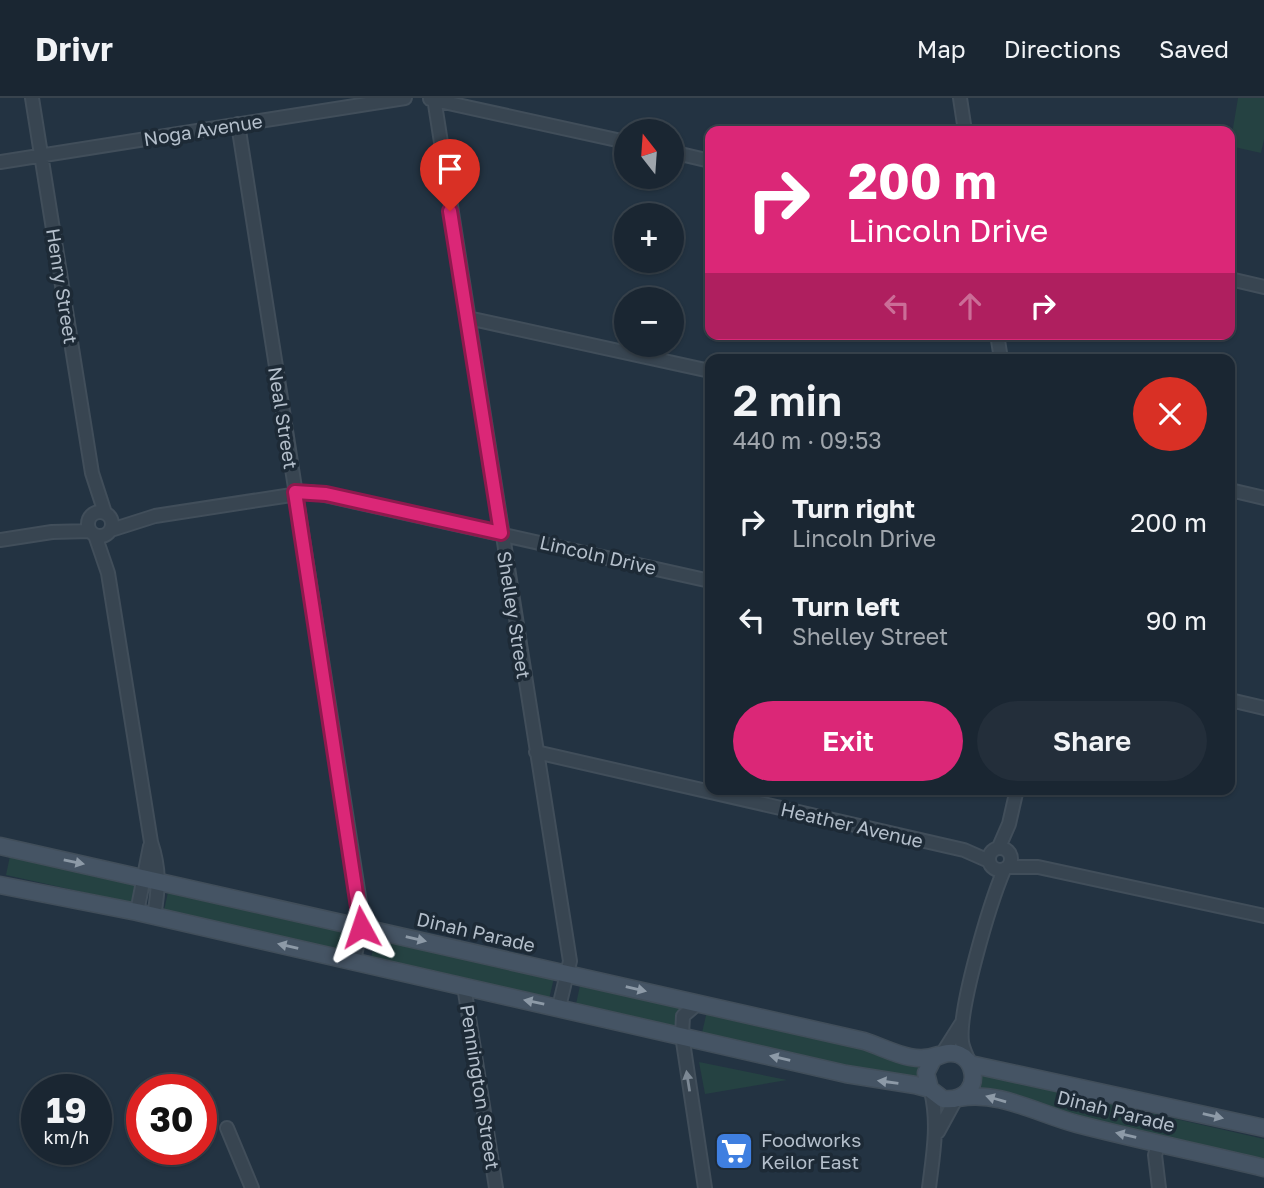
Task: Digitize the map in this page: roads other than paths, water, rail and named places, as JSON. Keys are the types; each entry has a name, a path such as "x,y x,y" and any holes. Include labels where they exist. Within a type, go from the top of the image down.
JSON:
{"street":[{"name":"Henry Street","path":"32,98 150,842 154,916"},
{"name":"Noga Avenue","path":"0,162 405,98"},
{"path":"960,98 964,126"},
{"path":"432,99 614,139"},
{"name":"Shelley Street","path":"432,99 570,961 559,1007"},
{"name":"Neal Street","path":"238,124 361,927 354,961"},
{"path":"684,155 705,160"},
{"path":"1235,280 1264,287"},
{"path":"468,318 705,370"},
{"path":"1235,491 1264,498"},
{"name":"Lincoln Drive","path":"0,540 52,532 97,521 155,516 295,492 326,494 705,580"},
{"name":"Lincoln Drive","path":"110,531 155,516"},
{"name":"Henry Street","path":"97,521 112,522 108,573"},
{"path":"1235,702 1264,708"},
{"name":"Heather Avenue","path":"536,752 705,791"},
{"name":"Heather Avenue","path":"724,795 1264,916"},
{"path":"936,1136 958,1098 971,1087 973,1079 962,1043 963,1021 1016,795"},
{"name":"Dinah Parade","path":"0,846 864,1041 906,1057 925,1060 941,1054"},
{"name":"Henry Street","path":"137,912 152,879"},
{"path":"0,885 137,912 846,1074 931,1090 943,1099 958,1098"},
{"name":"Pennington Street","path":"464,986 496,1188"},
{"path":"697,1004 683,1016 682,1035 705,1188"},
{"path":"929,1188 936,1136 936,1112 931,1090 926,1082 928,1065 941,1054 963,1021"},
{"path":"941,1054 957,1053 970,1063"},
{"name":"Dinah Parade","path":"970,1063 989,1070 1027,1074 1264,1128"},
{"name":"Dinah Parade","path":"958,1098 993,1096 1032,1112 1264,1168"},
{"path":"227,1128 252,1188"},
{"path":"1159,1143 1154,1155 1159,1188"}],"place":[{"name":"Foodworks Keilor East","path":"734,1151"}]}
